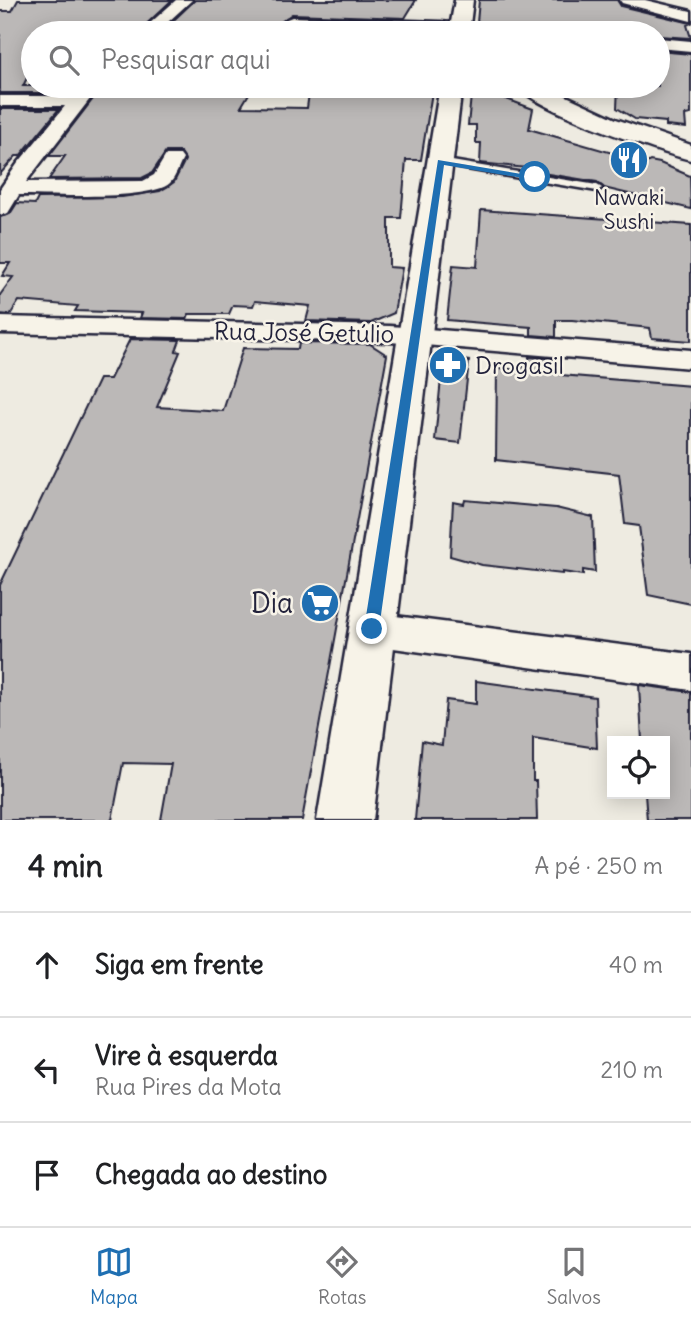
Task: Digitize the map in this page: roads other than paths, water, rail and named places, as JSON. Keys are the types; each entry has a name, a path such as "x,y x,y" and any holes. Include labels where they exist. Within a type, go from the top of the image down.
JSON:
{"street":[{"path":"161,21 185,0"},
{"path":"461,21 464,0"},
{"path":"626,0 691,16"},
{"path":"670,44 691,46"},
{"path":"0,101 32,98"},
{"path":"6,198 25,167 80,98"},
{"path":"345,820 449,98"},
{"path":"552,98 599,122 641,139 691,153"},
{"path":"6,198 148,187 162,179 173,159"},
{"name":"Rua José Getúlio","path":"0,325 415,335 691,359"},
{"path":"372,629 691,672"}],"lane":[{"path":"440,162 597,188"}],"place":[{"name":"Nawaki Sushi","path":"629,160"},
{"name":"Drogasil","path":"448,365"},
{"name":"Dia","path":"320,603"}]}
